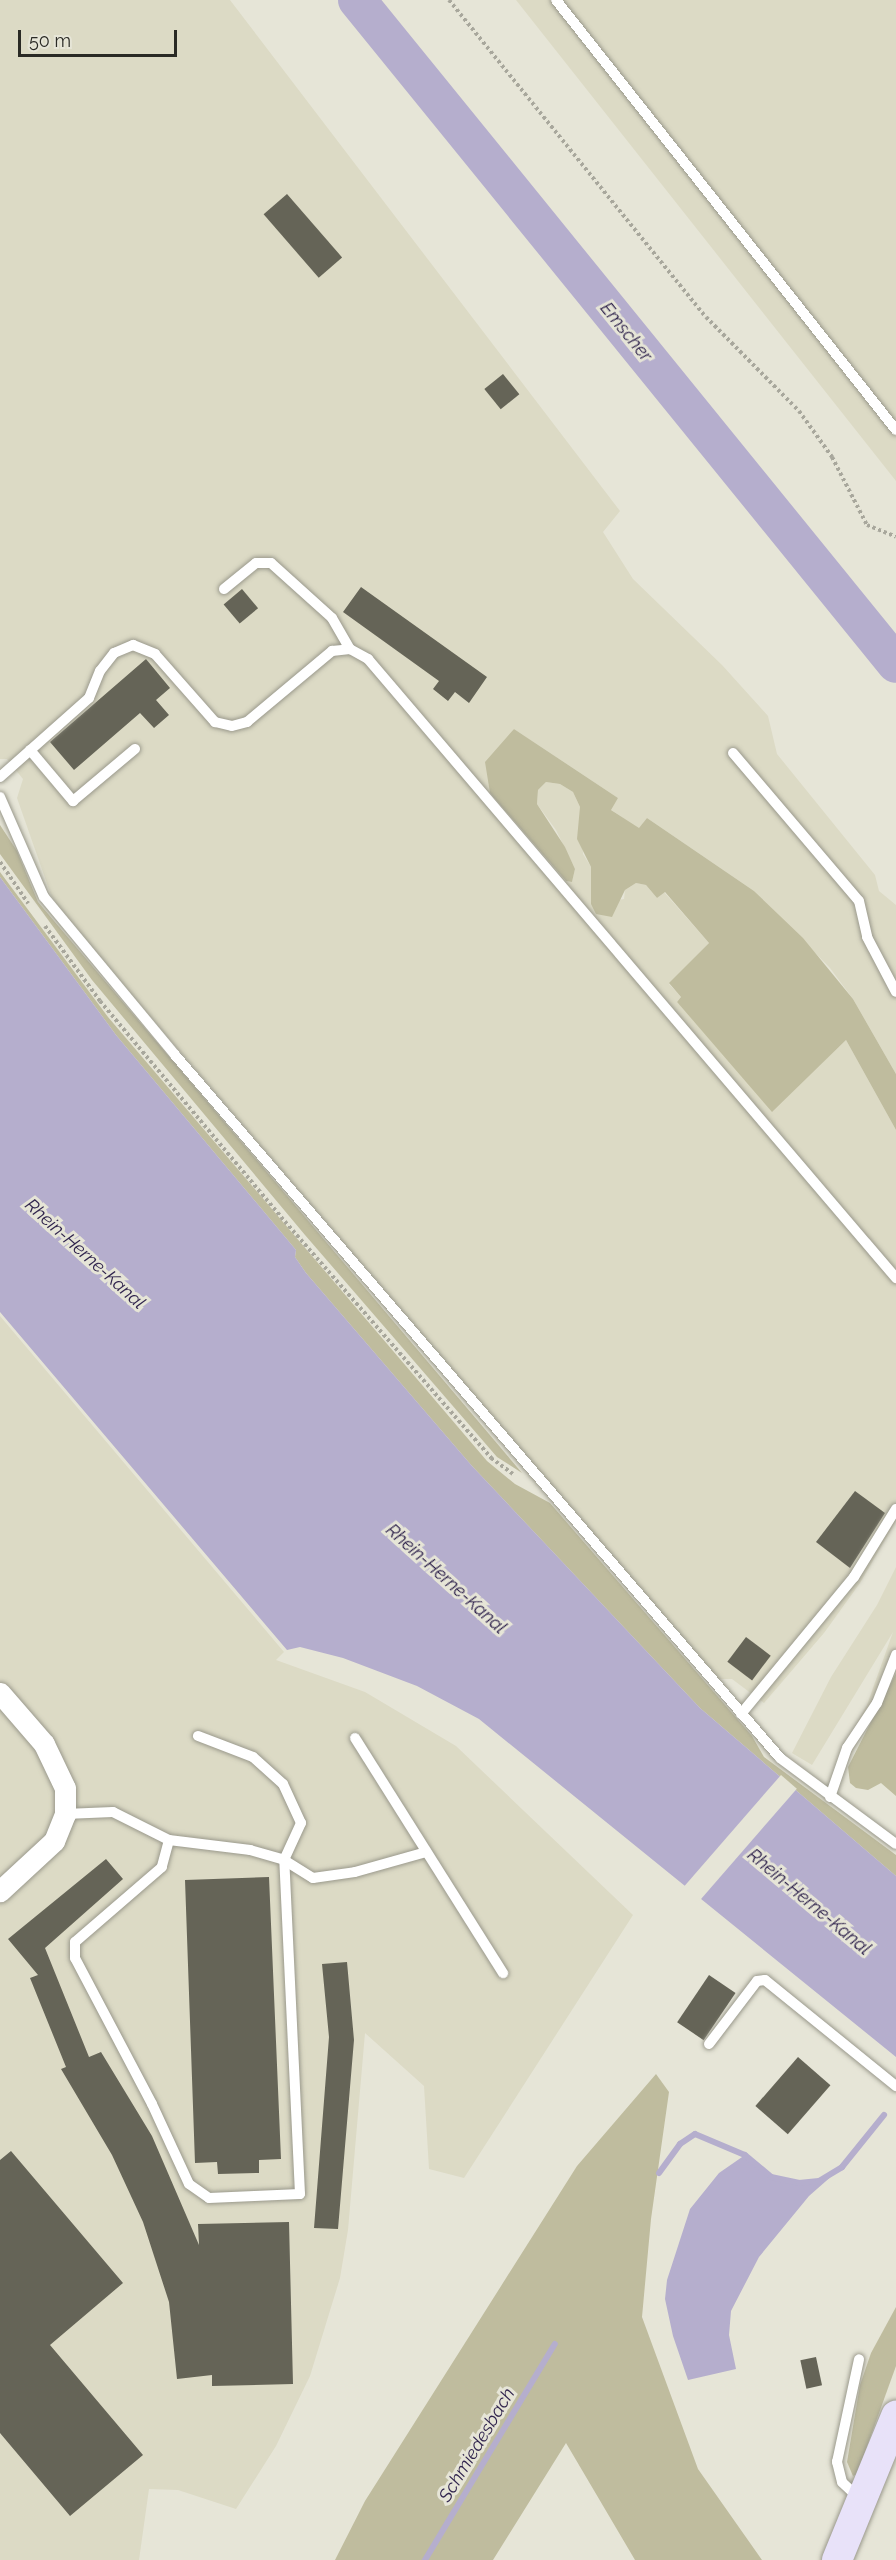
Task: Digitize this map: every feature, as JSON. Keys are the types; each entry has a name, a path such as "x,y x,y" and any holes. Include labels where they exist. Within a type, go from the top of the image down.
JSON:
{"main road":[{"path":"837,2560 864,2501 896,2416"}],"street":[{"path":"0,1693 44,1744 57,1767 65,1788 65,1814 54,1841 0,1891"}],"lane":[{"path":"556,0 896,430"},
{"path":"224,589 256,563 271,563 332,618 350,649 368,659 896,1278"},
{"path":"0,777 89,698 100,671 114,653 133,645 155,654 215,722 232,726 247,722 332,651 350,649"},
{"path":"30,750 73,801 135,749"},
{"path":"733,753 859,901 867,937 896,992"},
{"path":"0,797 44,897 61,921 780,1758 896,1844"},
{"path":"741,1714 854,1577 896,1509"},
{"path":"830,1797 847,1748 877,1703 896,1655"},
{"path":"169,1840 162,1867 75,1942 75,1959 152,2104 189,2184 209,2198 300,2194 284,1860 300,1823 283,1784 253,1757 198,1736"},
{"path":"354,1738 503,1973"},
{"path":"65,1814 113,1812 169,1840 250,1850 284,1860 313,1878 355,1872 426,1852"},
{"path":"709,2044 757,1981 765,1980 896,2086"},
{"path":"859,2359 837,2462 842,2482 864,2501"}],"path":[{"path":"449,0 706,317 799,411 832,457 867,525 896,537"},
{"path":"0,862 30,905"},
{"path":"44,924 115,1019 491,1458 530,1484 547,1488"}],"shaded area":[{"path":"0,0 230,0 620,511 603,532 633,579 722,665 768,716 777,754 875,875 879,891 896,905 896,1074 853,999 830,968 754,891 647,818 639,829 610,809 618,798 514,729 488,771 490,793 566,881 572,882 575,869 556,830 537,804 538,790 546,782 560,784 573,792 580,807 583,854 591,867 591,904 624,899 625,890 636,883 646,885 657,898 664,892 709,943 669,984 681,997 677,1002 772,1111 846,1040 896,1130 896,1521 860,1583 824,1633 764,1703 732,1679 717,1679 65,917 51,895 17,798 23,779 7,759 0,759"},
{"path":"516,0 896,0 896,481"},
{"path":"514,729 618,798 611,810 639,828 647,818 754,891 803,938 853,999 896,1074 896,1130 846,1040 772,1112 677,1002 681,997 669,983 709,943 665,892 657,898 646,885 636,883 625,890 612,917 596,914 591,904 591,867 577,839 580,807 573,792 560,784 546,782 538,790 537,804 565,847 575,869 572,882 566,881 490,793 485,762"},
{"path":"0,825 17,851 38,902 522,1473 497,1457 305,1235 92,980 0,854"},
{"path":"0,872 108,1017 487,1461 515,1484 550,1503 752,1736 764,1757 896,1855 896,1876 700,1708 472,1466 306,1273 295,1257 296,1250 116,1035 0,877"},
{"path":"0,1316 284,1652 276,1660 365,1692 456,1746 633,1915 464,2178 429,2169 424,2086 365,2033 348,2230 340,2278 310,2376 276,2446 236,2509 178,2490 149,2489 139,2560 0,2560"},
{"path":"896,1567 896,1673 850,1756 839,1755 867,1705 893,1632 812,1765 792,1753 831,1677 877,1605"},
{"path":"896,1673 896,1796 881,1783 868,1790 856,1788 850,1783 848,1767"},
{"path":"656,2074 669,2092 651,2219 642,2317 698,2469 762,2560 635,2560 566,2443 493,2560 335,2560 365,2501 577,2166"},
{"path":"896,2307 896,2366 857,2474 853,2476 847,2462 860,2385 871,2353"}],"water":[{"name":"Rhein-Herne-Kanal","path":"0,877 116,1035 296,1250 295,1257 306,1273 472,1466 700,1708 896,1876 896,2057 479,1719 417,1686 343,1658 300,1647 287,1650 0,1312"},
{"path":"745,2155 771,2177 799,2183 819,2181 842,2167 809,2196 759,2257 731,2311 729,2335 736,2369 688,2380 673,2336 665,2299 667,2280 690,2209 719,2173"}],"pier":[{"path":"781,1775 797,1789 698,1903 682,1889"}],"building":[{"path":"287,194 342,257 319,278 264,214"},
{"path":"503,374 519,394 501,409 484,389"},
{"path":"361,587 487,677 469,703 455,692 448,701 433,689 439,681 343,612"},
{"path":"242,589 258,608 240,624 224,604"},
{"path":"146,659 170,688 156,700 169,715 154,728 140,713 74,770 50,742"},
{"path":"855,1491 885,1513 850,1568 816,1542"},
{"path":"746,1637 771,1656 752,1680 727,1662"},
{"path":"106,1859 123,1879 45,1948 89,2057 101,2052 152,2136 199,2245 198,2224 289,2222 293,2384 212,2386 212,2375 177,2379 169,2302 143,2222 112,2155 61,2069 66,2067 30,1978 38,1975 8,1939"},
{"path":"269,1877 281,2159 259,2160 259,2173 218,2174 217,2162 195,2163 185,1880"},
{"path":"347,1962 354,2040 338,2229 314,2228 329,2037 322,1964"},
{"path":"709,1975 736,1993 704,2040 677,2022"},
{"path":"798,2057 830,2085 788,2134 755,2106"},
{"path":"11,2151 123,2283 50,2345 143,2455 70,2516 0,2433 0,2160"},
{"path":"816,2357 822,2385 806,2389 800,2360"}],"waterway":[{"name":"Emscher","path":"357,0 896,664"},
{"name":"Schmiedesbach","path":"659,2173 680,2144 695,2134 745,2155 771,2177 799,2183 819,2181 842,2167 884,2115"},
{"name":"Schmiedesbach","path":"425,2560 555,2344"}]}
